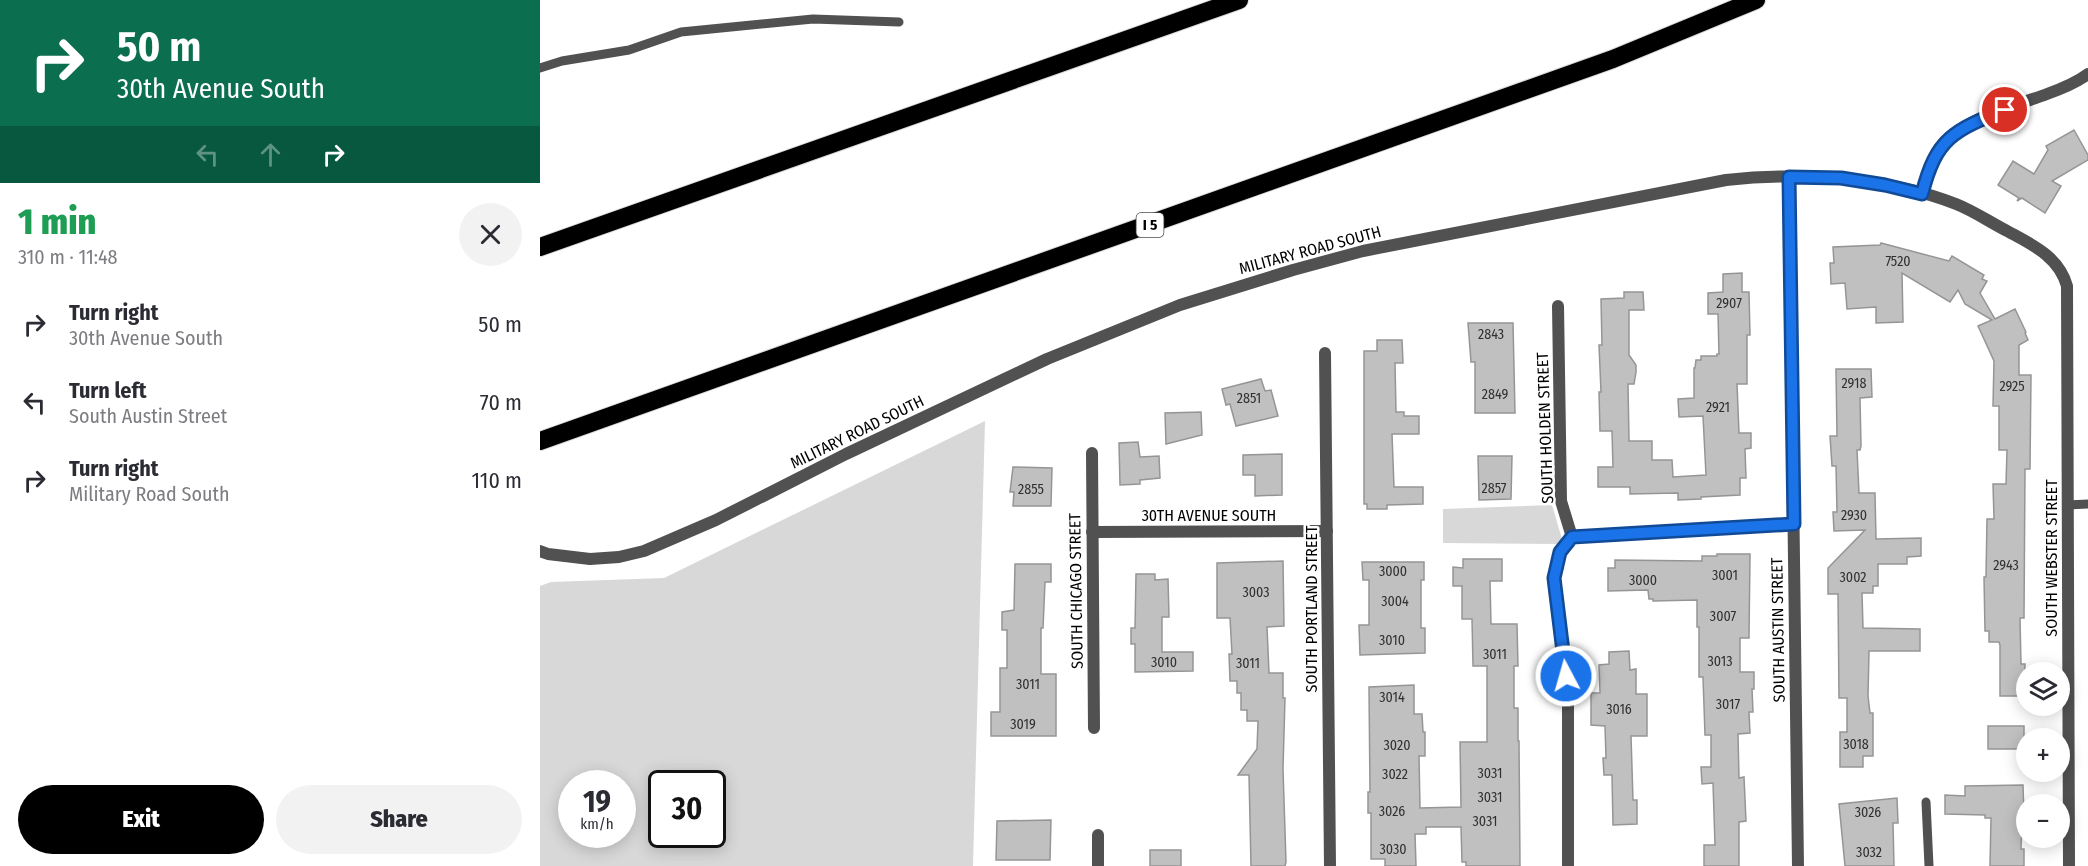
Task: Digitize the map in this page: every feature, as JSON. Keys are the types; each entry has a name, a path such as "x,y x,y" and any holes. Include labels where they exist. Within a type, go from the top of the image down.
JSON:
{"highway":[{"path":"540,247 1239,0"},
{"name":"I 5","path":"540,441 1613,60 1756,0"}],"street":[{"path":"1922,194 1928,168 1940,147 1952,135 1985,117 2065,87 2088,74"},
{"name":"MILITARY ROAD SOUTH","path":"540,551 590,559 619,557 644,551 716,520 846,454 1047,359 1180,305 1363,251 1726,180 1757,177 1841,178 1885,185 1957,204 2034,246 2063,273 2067,286"},
{"name":"SOUTH AUSTIN STREET","path":"1789,177 1798,866"},
{"name":"SOUTH WEBSTER STREET","path":"2067,286 2069,866"},
{"name":"SOUTH HOLDEN STREET","path":"1558,306 1561,501 1572,537"},
{"name":"SOUTH PORTLAND STREET","path":"1325,352 1330,866"},
{"name":"SOUTH CHICAGO STREET","path":"1092,453 1094,728"},
{"path":"1568,866 1569,697 1554,578 1560,552 1572,537 1794,524"},
{"name":"30TH AVENUE SOUTH","path":"1092,532 1327,531"},
{"path":"1098,835 1098,866"}],"lane":[{"path":"540,68 562,61 629,50 681,32 813,19 899,22"},
{"path":"2067,505 2088,504"},
{"path":"1926,802 1929,866"}],"shaded area":[{"path":"985,421 973,866 540,866 540,586 551,582 664,578"},
{"path":"1552,505 1562,539 1559,544 1443,543 1443,509"}],"building":[{"path":"2074,130 2088,155 2088,160 2052,181 2061,186 2045,213 2022,198 2017,201 2019,198 1998,185 2013,161 2034,174 2048,150 2046,146"},
{"path":"1881,243 1949,261 1952,256 1984,275 1982,279 1987,281 1980,293 1995,319 2015,309 2026,332 2028,340 2019,345 2019,375 2031,375 2030,469 2025,469 2024,618 2020,618 2021,662 2016,662 2016,696 2000,696 2000,645 1999,642 1989,642 1989,631 1985,631 1984,577 1986,577 1987,519 1994,519 1993,484 2006,484 2007,450 1999,450 1999,406 1993,406 1994,361 1978,326 1992,320 1965,304 1958,290 1950,302 1902,273 1903,322 1876,323 1876,307 1847,309 1845,283 1831,284 1830,263 1834,263 1833,247 1880,245"},
{"path":"1742,273 1742,292 1749,292 1750,335 1747,335 1747,384 1737,384 1739,433 1751,433 1751,448 1745,449 1746,478 1740,478 1740,495 1678,500 1678,493 1630,494 1630,487 1598,487 1598,467 1613,467 1612,431 1600,431 1601,299 1624,298 1624,292 1643,292 1644,310 1629,310 1629,355 1636,365 1636,372 1634,384 1628,384 1629,441 1652,441 1652,460 1672,460 1673,477 1706,475 1703,416 1679,417 1678,399 1694,398 1696,360 1701,360 1701,356 1719,354 1718,314 1708,314 1708,293 1723,292 1723,274"},
{"path":"1468,323 1513,323 1515,413 1475,413 1475,362 1471,362"},
{"path":"1377,340 1402,340 1403,363 1395,363 1396,412 1404,412 1404,416 1419,416 1419,434 1392,434 1394,487 1423,487 1423,504 1387,505 1387,509 1367,509 1367,504 1364,504 1364,351 1377,351"},
{"path":"1836,369 1871,369 1872,397 1860,398 1861,446 1860,450 1857,450 1859,493 1875,493 1876,539 1921,538 1921,556 1907,557 1907,564 1878,564 1878,586 1873,586 1873,593 1862,593 1863,628 1920,629 1920,651 1869,651 1868,696 1870,713 1873,713 1873,756 1863,756 1863,767 1840,767 1840,732 1847,732 1847,698 1839,698 1838,594 1828,594 1828,568 1865,530 1834,531 1833,512 1837,512 1836,466 1832,466 1830,436 1837,436"},
{"path":"1261,379 1265,391 1271,390 1278,416 1236,426 1230,404 1226,405 1222,389"},
{"path":"1201,412 1202,435 1166,444 1165,413"},
{"path":"1138,442 1140,457 1159,456 1160,478 1140,480 1140,484 1120,485 1119,443"},
{"path":"1282,454 1282,495 1255,496 1255,475 1243,475 1243,455"},
{"path":"1478,456 1512,456 1511,499 1479,500"},
{"path":"1013,467 1052,468 1051,506 1013,506 1014,492 1010,492"},
{"path":"1717,554 1750,554 1749,638 1740,638 1740,672 1754,672 1754,689 1752,689 1753,712 1749,712 1750,733 1738,734 1739,778 1744,777 1746,821 1739,822 1739,866 1704,866 1704,845 1715,845 1713,783 1702,784 1701,767 1711,767 1711,735 1705,735 1703,677 1699,677 1697,600 1653,601 1649,599 1648,590 1608,591 1608,568 1615,568 1615,560 1702,561 1702,556 1717,556"},
{"path":"1463,559 1502,559 1502,581 1490,581 1491,624 1517,624 1518,666 1514,666 1514,708 1518,708 1520,866 1466,866 1466,862 1462,862 1461,827 1426,827 1426,834 1415,834 1416,866 1385,866 1385,859 1371,859 1371,813 1368,813 1368,792 1370,792 1369,687 1414,685 1414,714 1422,714 1423,732 1425,732 1425,756 1419,756 1420,808 1461,807 1460,742 1487,742 1487,666 1473,666 1472,619 1462,619 1462,586 1453,586 1453,567 1463,568"},
{"path":"1283,561 1284,626 1267,627 1269,673 1283,673 1286,862 1285,866 1251,866 1249,775 1238,775 1257,749 1258,721 1247,721 1247,710 1241,710 1241,693 1237,693 1237,681 1230,681 1229,654 1232,654 1230,618 1217,618 1217,563"},
{"path":"1362,562 1424,562 1424,580 1421,580 1421,628 1425,628 1425,653 1360,655 1359,625 1369,625 1369,580 1363,580"},
{"path":"1015,564 1051,564 1051,582 1045,582 1043,628 1041,628 1041,674 1056,674 1056,736 991,736 991,712 1000,712 1000,668 1007,668 1007,630 1002,630 1002,612 1014,610"},
{"path":"1136,574 1155,574 1155,580 1168,579 1169,617 1162,617 1162,652 1193,652 1193,671 1135,672 1135,644 1131,644 1131,628 1135,628"},
{"path":"1629,651 1630,670 1636,669 1636,694 1647,694 1647,736 1631,736 1633,800 1637,800 1637,824 1613,825 1612,775 1604,775 1605,726 1591,725 1591,693 1600,693 1599,665 1609,664 1609,652"},
{"path":"1988,726 2024,726 2024,728 2016,728 2016,749 1988,749"},
{"path":"2023,785 2023,794 2016,794 2016,848 2024,849 2024,866 1990,866 1991,818 1985,818 1985,815 1945,814 1945,795 1965,796 1965,786"},
{"path":"1897,798 1898,823 1893,823 1894,866 1845,866 1839,804"},
{"path":"1051,820 1050,860 996,860 997,821"},
{"path":"1150,850 1181,850 1181,866 1150,866"}],"route":[{"path":"1566,676 1554,578 1560,552 1572,537 1794,524 1789,177 1841,178 1922,194 1928,168 1940,147 1952,135 1965,127 2005,110"}]}
